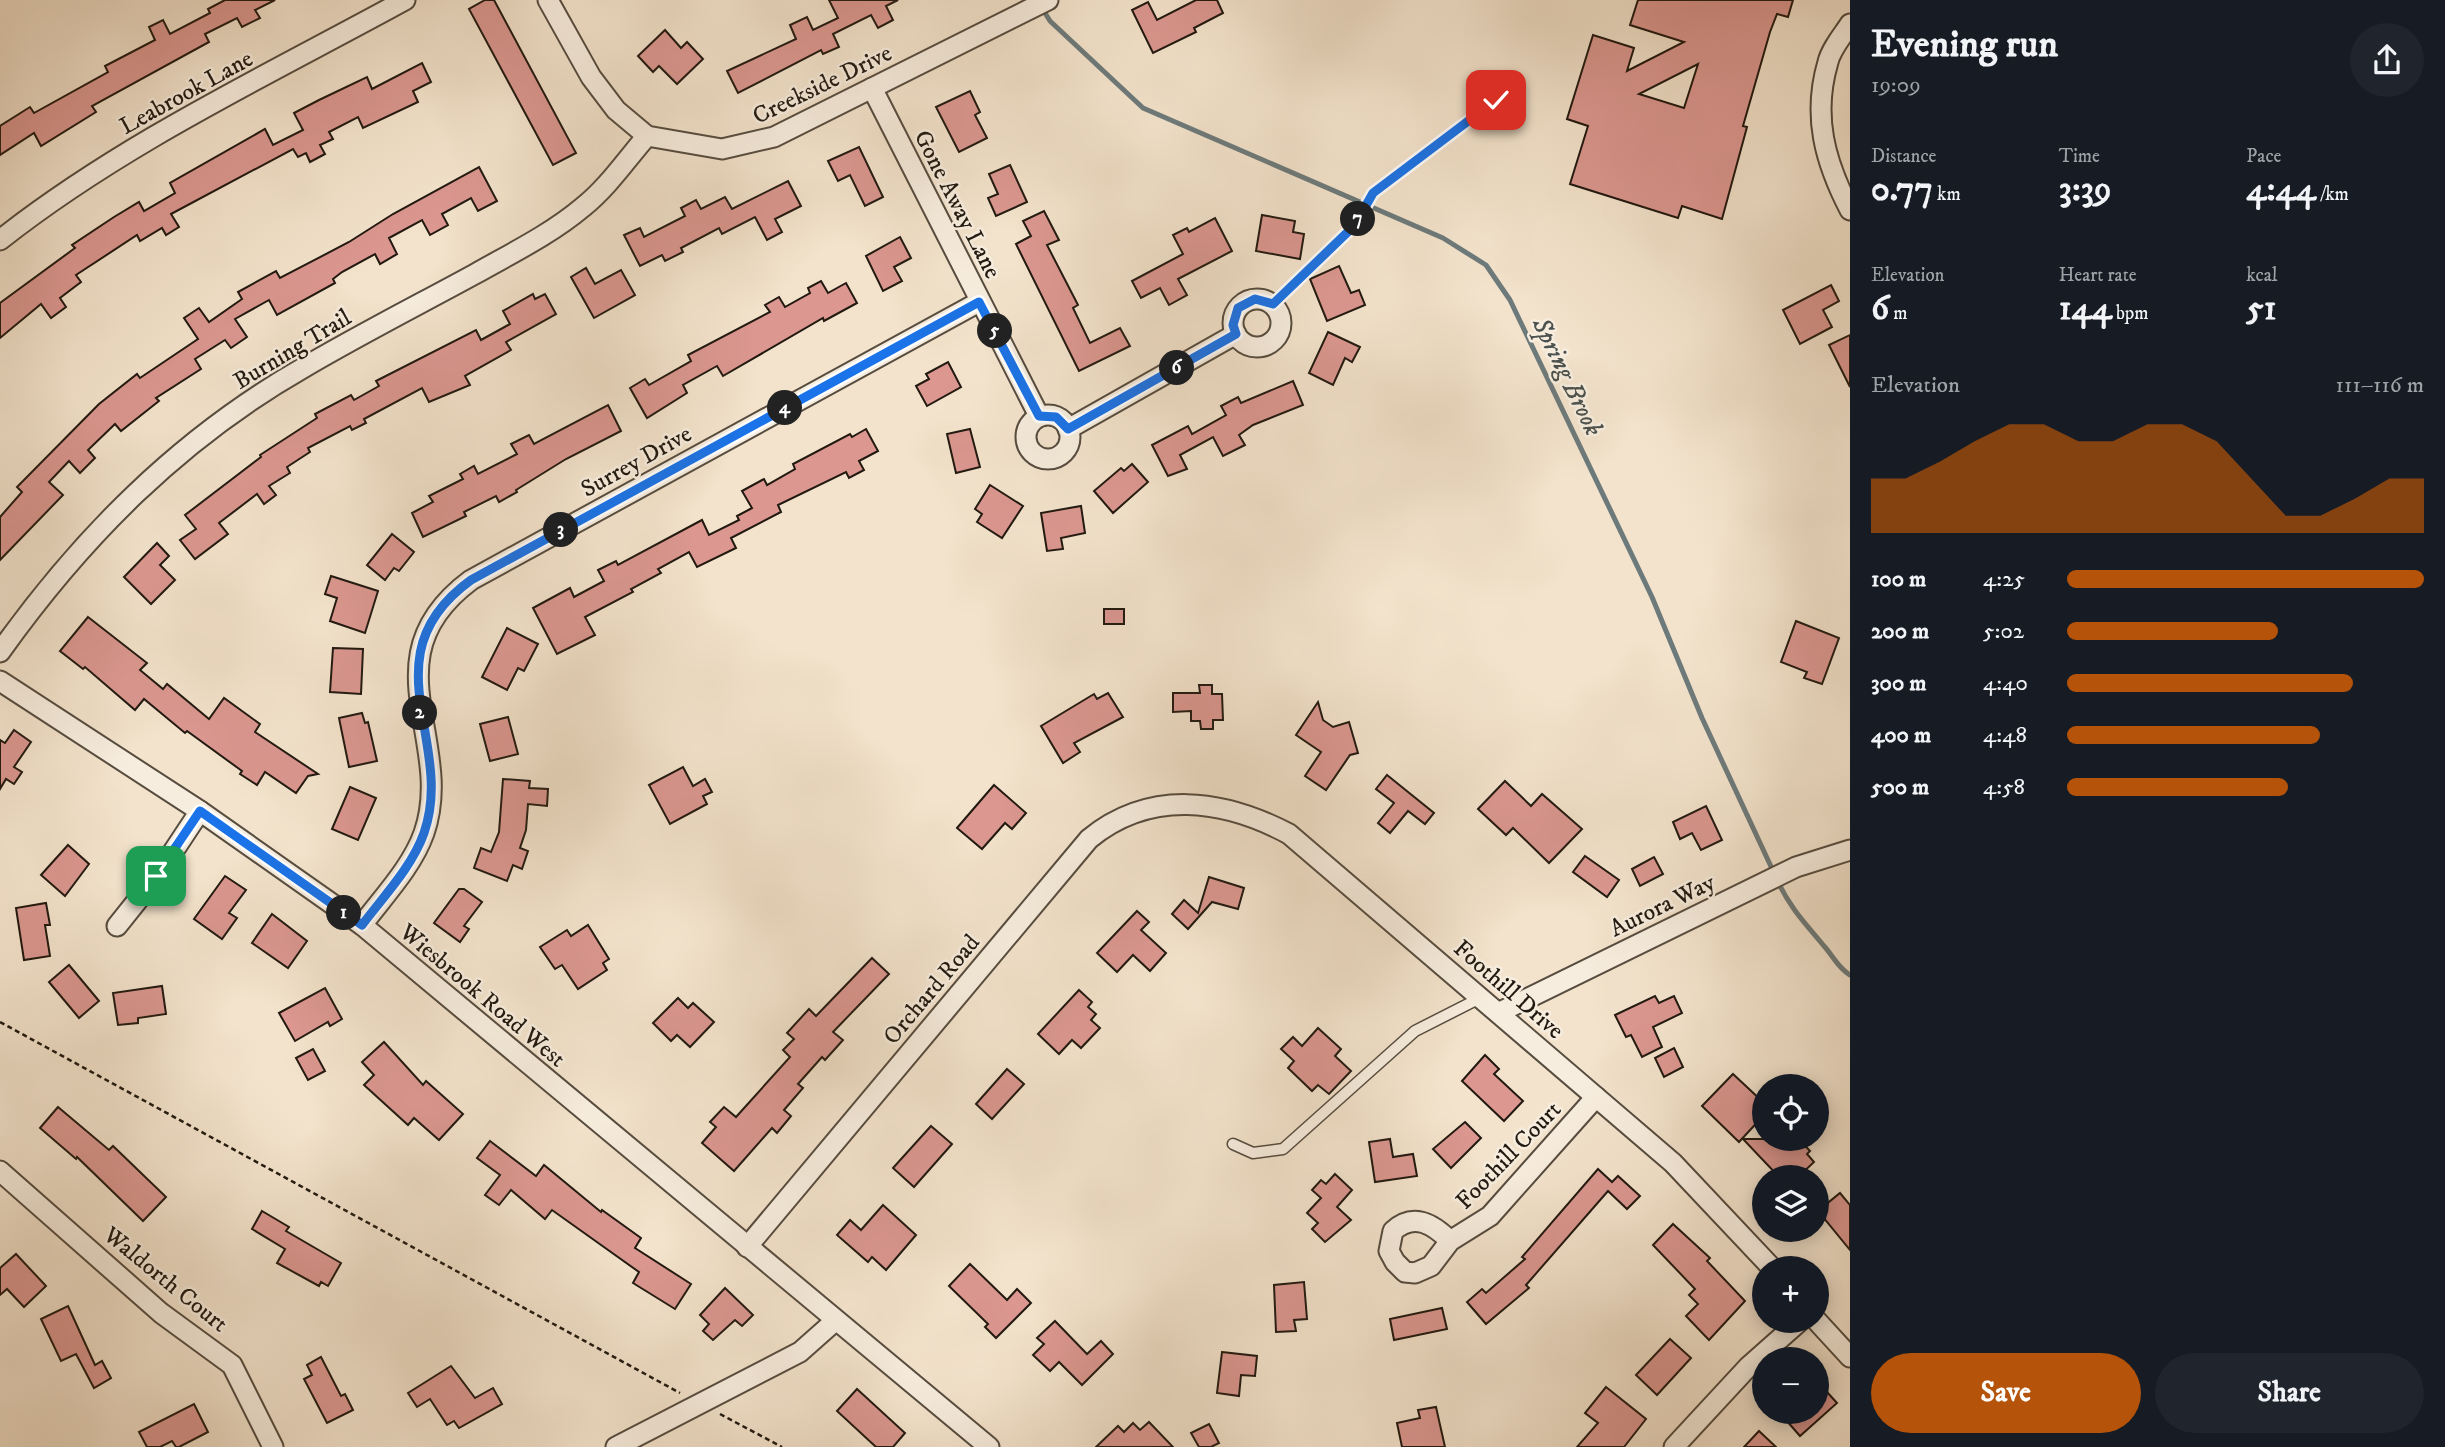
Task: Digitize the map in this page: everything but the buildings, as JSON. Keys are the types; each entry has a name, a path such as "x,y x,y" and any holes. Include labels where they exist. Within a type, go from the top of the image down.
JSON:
{"street":[{"name":"Leabrook Lane","path":"0,240 71,188 127,153 405,0"},
{"path":"548,0 604,96 647,136"},
{"name":"Creekside Drive","path":"647,136 704,148 722,149 754,144 1048,0"},
{"path":"1850,24 1828,59 1821,103 1821,129 1829,166 1850,210"},
{"name":"Gone Away Lane","path":"872,88 1039,416"},
{"name":"Burning Trail","path":"0,652 30,609 99,528 197,439 302,368 562,223 603,189 647,136"},
{"path":"1255,299 1273,304 1282,321 1280,330 1269,345 1250,346 1236,334 1233,325 1238,308 1255,299"},
{"name":"Surrey Drive","path":"362,925 402,872 424,832 430,783 418,698 421,643 450,597 471,580 979,302"},
{"path":"1068,429 1236,334"},
{"path":"1039,416 1056,417 1068,429 1068,445 1063,453 1048,459 1032,452 1026,437 1027,428 1039,416"},
{"name":"Wiesbrook Road West","path":"0,681 200,811 362,925 989,1447"},
{"name":"Foothill Drive","path":"1180,803 1239,811 1289,834 1500,1012 1673,1163 1761,1256"},
{"name":"Orchard Road","path":"747,1247 1090,839 1130,813 1180,803"},
{"path":"117,926 200,811"},
{"name":"Aurora Way","path":"1500,1012 1796,867 1850,850"},
{"name":"Foothill Court","path":"1450,1241 1490,1216 1596,1097"},
{"name":"Waldorth Court","path":"0,1171 161,1314 232,1365 273,1447"},
{"path":"616,1447 800,1352 835,1321"},
{"path":"1674,1447 1749,1366 1786,1333"},
{"path":"1828,1333 1850,1357"}],"lane":[{"path":"1233,1144 1253,1153 1283,1149 1415,1031 1482,997"}],"path":[{"path":"1273,304 1355,225 1373,193 1496,100 1519,98"},
{"path":"0,1022 782,1447"}],"waterway":[{"name":"Spring Brook","path":"1042,8 1050,21 1143,108 1443,238 1486,265 1510,300 1652,597 1702,718 1774,873"},
{"name":"Spring Brook","path":"1778,882 1799,916 1850,975"}],"route":[{"path":"156,876 200,811 362,925 402,872 424,832 430,774 417,684 421,643 450,597 471,580 979,302 1039,416 1056,417 1063,421 1068,429 1236,334 1233,325 1238,308 1255,299 1273,304 1355,225 1373,193 1496,100"}]}
